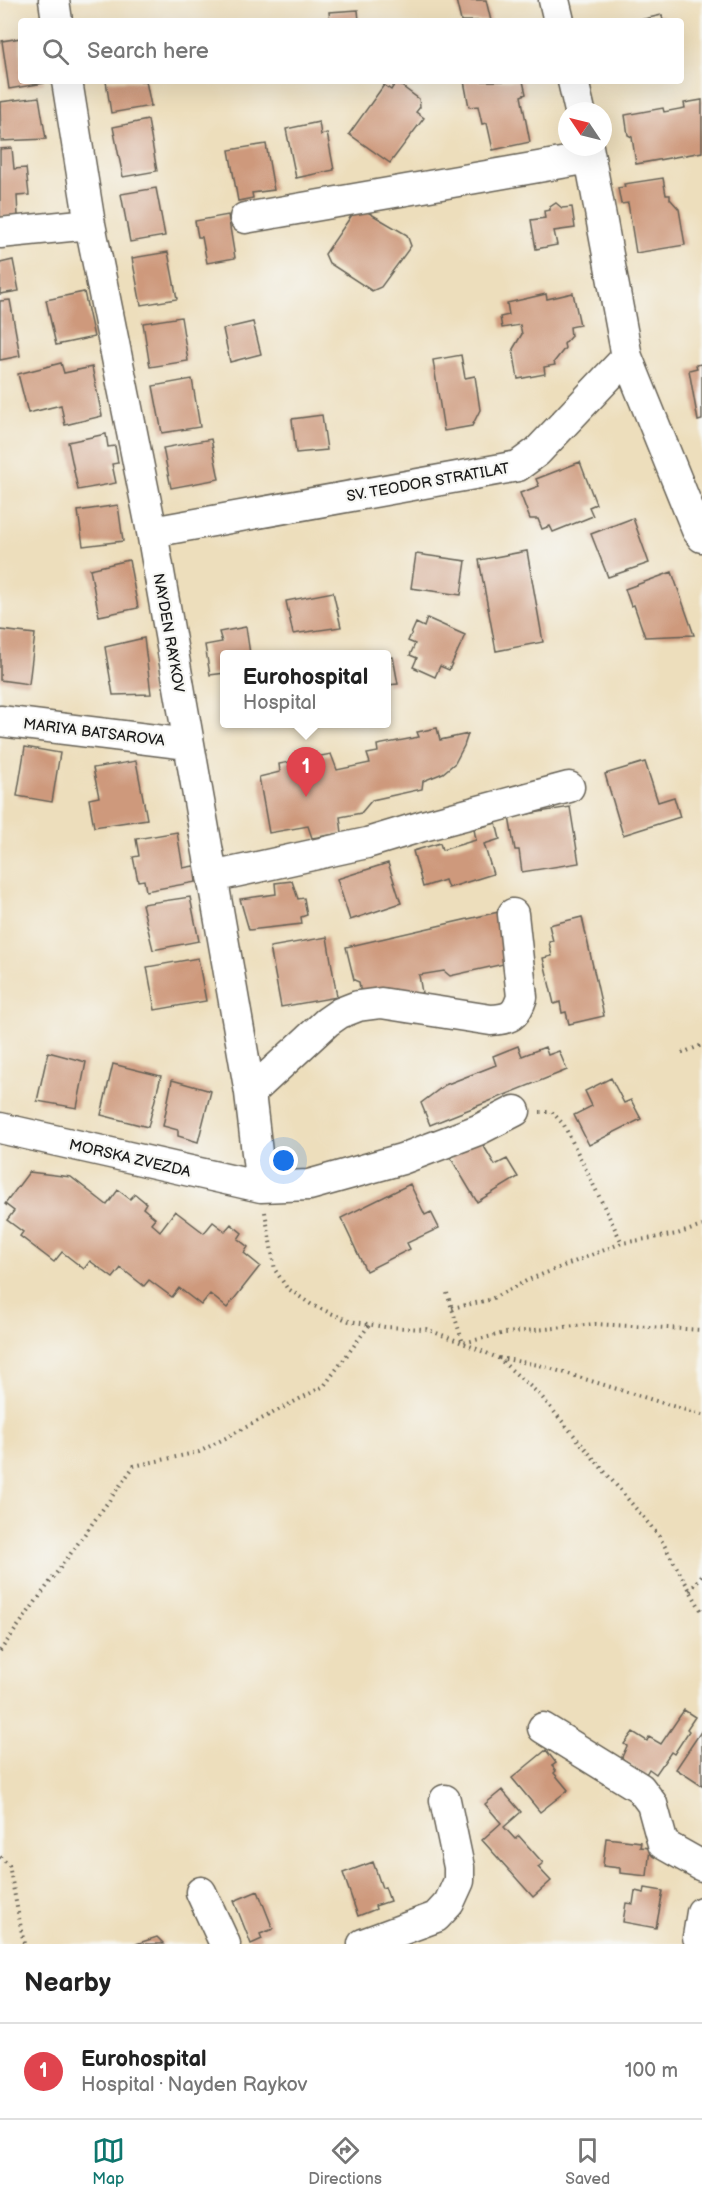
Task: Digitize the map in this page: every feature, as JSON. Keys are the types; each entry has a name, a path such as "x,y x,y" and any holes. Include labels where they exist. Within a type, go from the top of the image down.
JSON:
{"street":[{"path":"54,0 57,18"},
{"path":"554,0 558,18"},
{"name":"NAYDEN RAYKOV","path":"67,84 90,224 152,532 250,1093 261,1187"},
{"path":"574,84 578,102"},
{"path":"245,218 568,156"},
{"path":"590,156 627,357 697,530 702,537"},
{"path":"0,233 90,224"},
{"name":"SV. TEODOR STRATILAT","path":"152,532 518,466 537,452 627,357"},
{"name":"MARIYA BATSAROVA","path":"0,721 188,744"},
{"path":"212,878 367,843 569,787"},
{"path":"250,1093 327,1022 340,1013 358,1006 381,1003 491,1020 507,1019 518,1010 522,997 513,914"},
{"name":"MORSKA ZVEZDA","path":"0,1128 261,1187 309,1185 402,1159 477,1130 515,1111"},
{"path":"543,1728 640,1788 652,1804 663,1844 702,1866"},
{"path":"363,1944 436,1917 449,1903 459,1881 459,1867 445,1800"},
{"path":"201,1892 225,1944"}],"path":[{"path":"682,1053 702,1045"},
{"path":"515,1111 552,1112 564,1125 622,1243"},
{"path":"261,1187 275,1270 287,1288 312,1305 349,1321 426,1329 498,1358 539,1365 702,1414"},
{"path":"452,1308 489,1300 528,1280 622,1243 677,1234 702,1226"},
{"path":"447,1293 463,1343"},
{"path":"0,1651 134,1466 199,1452 324,1386 370,1324"},
{"path":"463,1343 505,1334 595,1324 702,1330"},
{"path":"498,1358 540,1395 658,1536 701,1610"},
{"path":"690,1591 702,1575"},
{"path":"0,1857 9,1865 24,1944"}],"building":[{"path":"456,0 486,0 490,18 460,18"},
{"path":"358,10 359,18 330,18 329,12"},
{"path":"18,38 18,84 38,84 9,89 2,41"},
{"path":"106,84 147,84 151,106 111,113"},
{"path":"395,84 399,84 419,99 420,107 416,112 424,118 390,163 349,134 384,85 391,90"},
{"path":"465,84 524,84 526,94 521,96 530,142 493,150 487,123 482,124 478,106 469,107"},
{"path":"39,97 46,139 1,141 0,102"},
{"path":"702,100 702,152 636,164 632,137 628,135 625,115 663,108 664,112 685,108 684,103"},
{"path":"148,120 157,171 123,177 113,127"},
{"path":"319,122 321,135 327,133 334,170 296,178 286,129"},
{"path":"266,144 274,190 252,193 253,198 238,201 229,150"},
{"path":"12,148 14,169 26,168 29,195 17,196 18,216 0,218 0,149"},
{"path":"663,178 666,195 670,195 670,199 679,209 685,245 636,253 628,203 621,204 618,188 625,187 624,184"},
{"path":"156,188 165,236 130,242 121,194"},
{"path":"556,203 562,208 572,207 575,228 554,231 557,245 536,249 531,220 545,218 544,211 550,210 550,207"},
{"path":"364,210 407,235 411,246 381,287 372,291 329,263 325,254 354,212"},
{"path":"228,215 235,258 207,263 202,237 198,237 195,221"},
{"path":"168,252 177,299 141,305 132,258"},
{"path":"13,260 19,291 0,294 0,263"},
{"path":"84,292 94,337 56,345 46,300"},
{"path":"573,293 580,325 570,327 571,336 554,362 555,365 544,367 545,374 518,379 513,349 522,334 520,325 502,328 500,317 509,315 507,303 546,294 547,299"},
{"path":"10,300 20,356 0,360 0,301"},
{"path":"181,317 188,361 150,367 143,323"},
{"path":"253,322 261,354 230,362 223,329"},
{"path":"461,355 465,378 475,376 480,410 472,426 444,431 433,360"},
{"path":"61,363 64,373 92,367 102,416 65,425 61,405 28,413 18,374"},
{"path":"702,364 702,420 698,421 689,370"},
{"path":"192,379 200,427 162,433 153,386"},
{"path":"322,415 327,450 296,453 292,419"},
{"path":"106,434 108,447 115,446 118,463 112,464 116,483 78,490 68,442"},
{"path":"211,439 219,479 171,488 163,448"},
{"path":"580,462 596,504 589,507 593,516 553,532 550,526 542,529 538,519 530,519 520,493 539,486 536,479"},
{"path":"118,505 123,541 83,546 78,511"},
{"path":"633,518 649,563 608,577 591,534"},
{"path":"527,551 543,642 496,651 479,560"},
{"path":"416,554 466,561 461,595 411,588"},
{"path":"129,560 138,608 99,616 90,569"},
{"path":"672,572 694,635 645,637 634,605 631,606 625,589"},
{"path":"333,592 341,627 293,634 286,601"},
{"path":"427,618 465,635 449,670 440,666 435,677 413,667 417,658 410,655 415,644 408,641 416,623 424,627"},
{"path":"246,627 249,650 220,650 220,674 210,675 205,645 222,642 219,632"},
{"path":"0,630 35,634 29,684 0,680"},
{"path":"144,638 151,694 113,695 105,647"},
{"path":"391,657 393,657 398,684 391,685"},
{"path":"437,728 440,740 468,734 455,763 443,773 423,781 422,789 372,800 361,813 340,817 342,833 312,838 308,826 269,833 259,777 280,772 279,764 331,754 337,770 370,763 367,754 378,752 377,745 419,737 417,732"},
{"path":"25,747 60,753 52,802 17,796"},
{"path":"136,761 147,819 94,827 89,799 99,797 93,768"},
{"path":"645,762 658,802 674,797 680,817 623,835 605,774"},
{"path":"570,807 579,863 522,872 519,850 515,850 509,817"},
{"path":"496,823 500,839 484,844 493,874 448,888 445,880 423,887 413,851 440,843 442,850 476,840 474,829"},
{"path":"177,832 183,868 194,866 196,882 146,891 144,880 138,881 133,857 139,856 136,839"},
{"path":"388,863 401,903 350,920 337,879"},
{"path":"292,881 298,899 304,898 307,915 301,917 302,924 249,930 240,899 276,894 275,883"},
{"path":"190,897 199,941 153,950 142,904"},
{"path":"503,911 508,963 450,976 444,971 419,975 422,993 392,999 361,995 359,982 354,980 346,947"},
{"path":"582,917 604,1016 569,1024 566,1012 562,1013 560,1002 554,1004 543,958 552,956 549,942 553,941 549,925"},
{"path":"327,937 337,997 281,1007 270,947"},
{"path":"198,958 206,1001 155,1010 147,967"},
{"path":"518,1046 522,1056 545,1047 548,1055 559,1051 567,1070 430,1125 421,1103 445,1085 496,1065 493,1056"},
{"path":"48,1052 86,1062 77,1108 37,1101"},
{"path":"113,1064 161,1076 148,1127 101,1115"},
{"path":"611,1078 624,1103 631,1100 641,1119 589,1145 574,1115 592,1106 585,1091"},
{"path":"172,1080 211,1091 198,1142 178,1136 178,1130 163,1126"},
{"path":"479,1138 495,1165 507,1159 518,1177 477,1202 449,1155"},
{"path":"29,1172 71,1177 107,1205 118,1190 130,1199 135,1194 146,1203 143,1208 155,1218 151,1223 160,1231 175,1211 204,1233 213,1222 225,1231 231,1224 242,1233 238,1239 248,1247 244,1253 260,1266 227,1308 210,1294 201,1305 179,1288 172,1297 149,1280 144,1286 121,1268 113,1278 90,1261 84,1269 62,1252 54,1262 20,1236 23,1232 7,1220 14,1211 5,1204"},
{"path":"410,1184 425,1215 431,1212 439,1228 407,1243 410,1249 366,1271 341,1218"},
{"path":"684,1710 695,1717 687,1729 689,1731 674,1754 671,1752 656,1774 649,1769 645,1776 623,1759 627,1746 624,1744 633,1732 647,1741 649,1737 661,1744"},
{"path":"702,1730 702,1786 676,1769"},
{"path":"546,1750 556,1763 552,1766 556,1771 554,1773 568,1790 540,1812 512,1778"},
{"path":"502,1790 521,1812 504,1827 515,1839 519,1836 543,1863 538,1867 551,1881 533,1897 482,1840 501,1823 485,1804"},
{"path":"606,1838 641,1842 640,1847 650,1848 647,1876 620,1873 620,1868 603,1866"},
{"path":"373,1862 382,1888 385,1887 390,1901 375,1906 376,1909 358,1916 343,1873"},
{"path":"645,1888 663,1891 656,1928 623,1922 626,1903 633,1904 635,1891 644,1893"},
{"path":"258,1891 273,1929 260,1934 262,1939 251,1944 234,1901"},
{"path":"157,1937 164,1944 136,1944"}],"place":[{"name":"Eurohospital","path":"306,797"}]}
